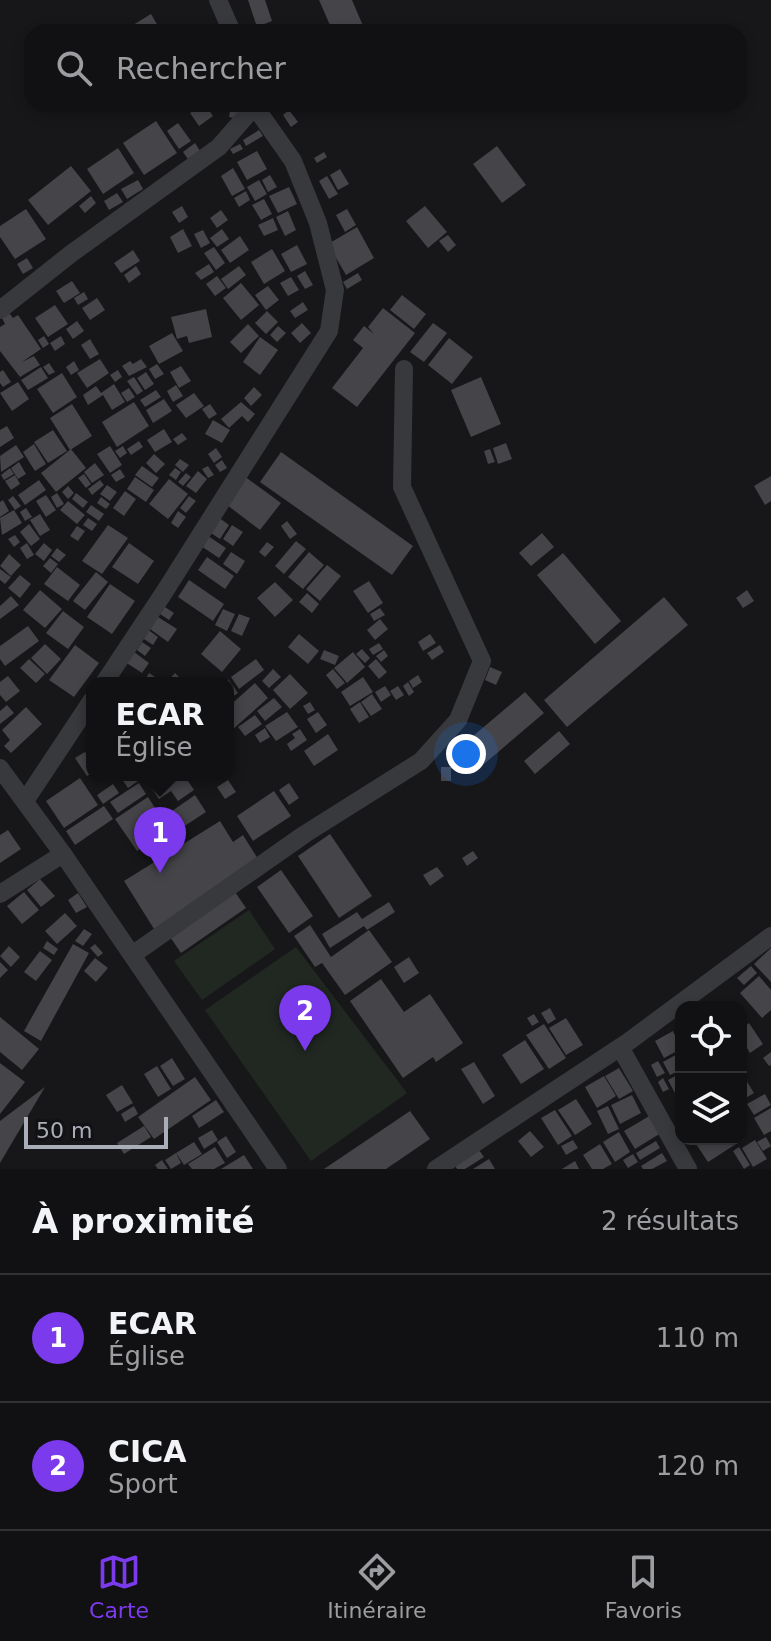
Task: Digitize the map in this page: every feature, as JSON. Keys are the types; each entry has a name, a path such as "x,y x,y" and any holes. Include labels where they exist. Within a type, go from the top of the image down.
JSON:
{"street":[{"path":"218,0 228,24"},
{"path":"0,310 72,253 219,147 248,112"},
{"path":"108,677 329,331 335,290 318,223 293,161 257,112"},
{"path":"132,955 305,834 421,761 458,720 482,661 402,487 404,369"},
{"path":"25,801 86,709"},
{"path":"0,768 63,854 278,1169"},
{"path":"0,894 63,854"},
{"path":"436,1169 620,1047 771,936"},
{"path":"620,1047 688,1169"}],"shaded area":[{"path":"249,910 275,949 202,1000 174,961"},
{"path":"296,947 407,1093 311,1161 205,1010"}],"building":[{"path":"248,0 265,0 272,21 256,24"},
{"path":"319,0 352,0 362,24 330,24"},
{"path":"151,14 157,24 135,24"},
{"path":"210,112 213,116 199,126 190,113"},
{"path":"230,112 239,112 238,119 229,117"},
{"path":"290,112 298,122 291,127 283,115"},
{"path":"156,121 177,153 144,175 123,143"},
{"path":"178,123 191,141 179,149 167,131"},
{"path":"259,130 263,136 246,146 243,140"},
{"path":"195,143 200,151 188,159 183,152"},
{"path":"240,144 243,149 233,154 230,149"},
{"path":"497,146 526,185 502,203 473,164"},
{"path":"118,148 134,173 103,194 87,169"},
{"path":"257,151 267,169 247,180 237,162"},
{"path":"324,152 327,157 317,163 314,158"},
{"path":"71,166 91,191 48,225 28,200"},
{"path":"233,168 245,189 232,196 221,176"},
{"path":"340,169 349,184 338,190 330,175"},
{"path":"270,175 277,187 268,192 262,180"},
{"path":"327,176 338,194 329,199 319,181"},
{"path":"138,180 143,189 127,199 121,189"},
{"path":"259,180 267,194 255,201 247,187"},
{"path":"289,187 297,204 278,213 269,196"},
{"path":"246,191 250,200 239,207 234,198"},
{"path":"117,193 123,202 109,210 104,201"},
{"path":"91,196 96,203 85,213 79,206"},
{"path":"264,199 272,214 261,220 252,205"},
{"path":"182,206 188,217 179,223 172,212"},
{"path":"425,206 447,232 428,248 406,221"},
{"path":"26,209 46,239 15,259 0,237 0,226"},
{"path":"347,209 356,225 345,232 336,215"},
{"path":"221,210 228,220 217,228 210,218"},
{"path":"288,211 296,230 285,236 276,217"},
{"path":"273,218 278,230 264,236 258,225"},
{"path":"357,227 374,258 346,275 328,244"},
{"path":"183,229 192,246 178,253 170,237"},
{"path":"222,229 229,239 217,247 210,238"},
{"path":"203,230 210,243 201,248 194,234"},
{"path":"448,235 456,245 448,252 439,241"},
{"path":"240,236 249,250 230,263 221,250"},
{"path":"297,245 307,264 291,272 281,254"},
{"path":"214,247 225,263 216,270 204,253"},
{"path":"272,249 285,271 264,284 251,262"},
{"path":"133,250 140,261 121,273 114,263"},
{"path":"27,258 33,268 23,274 17,264"},
{"path":"209,264 214,272 201,280 195,273"},
{"path":"136,266 141,274 129,283 124,275"},
{"path":"239,266 246,275 228,289 221,279"},
{"path":"305,271 313,285 305,289 297,276"},
{"path":"358,273 362,280 347,289 343,282"},
{"path":"217,276 226,288 215,296 206,284"},
{"path":"291,277 299,290 288,296 280,283"},
{"path":"72,281 80,293 64,303 56,291"},
{"path":"241,283 259,305 241,320 223,298"},
{"path":"268,286 279,300 266,310 255,295"},
{"path":"84,292 88,299 78,305 74,298"},
{"path":"402,295 426,314 414,329 390,310"},
{"path":"97,298 105,310 90,320 82,308"},
{"path":"303,302 308,310 295,318 290,311"},
{"path":"55,305 68,324 48,337 35,318"},
{"path":"383,308 415,333 357,407 332,388 363,348 353,340 364,326 374,334 368,327"},
{"path":"206,309 212,337 189,343 187,336 177,339 171,317"},
{"path":"267,311 278,322 266,334 255,323"},
{"path":"9,313 13,318 18,315 41,349 22,362 34,356 40,365 20,377 0,351 0,327 5,324 2,318"},
{"path":"77,321 84,331 73,339 66,329"},
{"path":"302,323 311,333 300,343 291,333"},
{"path":"433,323 447,333 424,362 410,352"},
{"path":"248,324 259,336 241,353 230,342"},
{"path":"278,326 286,333 277,342 270,335"},
{"path":"172,333 183,351 159,364 149,346"},
{"path":"44,336 49,344 43,348 38,340"},
{"path":"61,336 65,344 55,351 50,343"},
{"path":"260,337 278,350 260,375 243,362"},
{"path":"449,338 473,357 452,384 428,365"},
{"path":"90,339 99,354 90,359 81,345"},
{"path":"100,359 109,373 87,388 77,373"},
{"path":"141,359 147,367 129,376 122,366"},
{"path":"74,361 79,370 71,375 66,367"},
{"path":"49,363 55,372 49,375 43,367"},
{"path":"157,364 164,374 155,379 149,369"},
{"path":"181,366 191,381 179,388 170,372"},
{"path":"41,367 48,378 28,390 21,380"},
{"path":"3,370 11,382 3,387 0,372"},
{"path":"118,370 122,377 115,382 110,375"},
{"path":"146,372 154,384 145,390 137,378"},
{"path":"62,373 77,397 53,413 37,389"},
{"path":"134,377 143,391 137,395 127,381"},
{"path":"481,377 501,424 471,437 451,390"},
{"path":"18,382 29,399 12,411 0,393"},
{"path":"114,384 125,402 112,410 103,395 88,405 83,395 96,386 101,393"},
{"path":"176,385 183,396 173,402 167,391"},
{"path":"254,387 262,395 251,406 244,398"},
{"path":"129,388 135,397 127,402 121,393"},
{"path":"156,390 161,397 145,407 140,400"},
{"path":"194,393 204,406 186,418 176,405"},
{"path":"164,399 172,411 153,423 146,410"},
{"path":"134,402 149,426 117,447 102,422"},
{"path":"241,402 255,414 248,422 242,416 229,428 221,419"},
{"path":"72,404 92,436 70,450 50,418"},
{"path":"210,404 217,414 209,419 202,409"},
{"path":"213,420 230,430 222,443 205,434"},
{"path":"7,426 14,438 0,447 0,430"},
{"path":"164,429 172,442 155,452 147,440"},
{"path":"53,430 67,451 48,463 34,442"},
{"path":"182,433 187,439 178,445 173,439"},
{"path":"139,441 143,447 131,455 127,449"},
{"path":"506,443 512,459 498,464 493,448"},
{"path":"34,444 46,464 35,471 23,452"},
{"path":"16,445 24,457 1,472 0,456"},
{"path":"110,446 122,465 110,473 97,454"},
{"path":"123,446 127,453 120,458 115,451"},
{"path":"216,448 222,457 214,463 208,454"},
{"path":"71,449 86,468 56,492 41,473"},
{"path":"490,449 495,462 488,464 484,451"},
{"path":"281,452 413,546 392,575 260,482"},
{"path":"154,454 165,464 156,473 146,463"},
{"path":"180,459 189,465 183,472 175,465"},
{"path":"222,460 227,468 220,472 215,465"},
{"path":"19,462 26,474 18,479 11,468"},
{"path":"95,463 104,475 92,483 84,472"},
{"path":"142,466 159,478 152,487 135,475"},
{"path":"208,466 214,475 208,478 202,469"},
{"path":"10,468 14,474 4,480 1,475"},
{"path":"175,468 181,472 176,480 169,475"},
{"path":"120,469 125,477 116,482 111,475"},
{"path":"198,471 207,479 196,493 186,486"},
{"path":"186,473 191,477 183,486 178,482"},
{"path":"84,474 91,484 86,488 78,478"},
{"path":"15,475 20,484 11,490 5,481"},
{"path":"244,476 281,503 260,530 227,505"},
{"path":"771,476 771,501 765,505 754,486"},
{"path":"135,477 154,490 146,502 127,489"},
{"path":"169,479 188,494 168,519 149,504"},
{"path":"39,480 46,490 25,505 18,495"},
{"path":"100,480 104,485 92,495 88,489"},
{"path":"107,485 117,492 110,501 100,494"},
{"path":"68,486 74,493 68,499 62,492"},
{"path":"125,491 136,499 124,516 113,508"},
{"path":"57,493 64,504 57,508 51,497"},
{"path":"76,493 88,502 83,508 72,499"},
{"path":"46,495 56,510 46,517 36,501"},
{"path":"13,496 21,506 15,510 8,500"},
{"path":"189,496 196,501 186,513 180,508"},
{"path":"101,497 110,504 106,509 97,503"},
{"path":"3,500 9,511 0,517 0,502"},
{"path":"68,501 85,515 77,524 60,510"},
{"path":"91,505 104,514 99,521 86,512"},
{"path":"26,508 32,517 25,521 20,512"},
{"path":"14,510 22,523 2,535 0,518"},
{"path":"178,511 186,517 178,528 171,523"},
{"path":"40,514 50,530 40,536 30,520"},
{"path":"218,517 229,525 220,539 208,531"},
{"path":"88,518 97,524 92,531 83,525"},
{"path":"287,521 297,534 290,539 281,526"},
{"path":"29,524 40,539 31,546 20,532"},
{"path":"108,525 128,538 102,574 82,561"},
{"path":"232,525 243,532 233,546 223,539"},
{"path":"77,526 85,531 78,541 70,536"},
{"path":"542,533 554,547 531,566 519,553"},
{"path":"15,535 20,542 14,547 8,539"},
{"path":"208,536 226,548 219,558 201,546"},
{"path":"296,541 306,549 284,574 275,566"},
{"path":"267,542 274,547 265,557 259,552"},
{"path":"27,543 34,555 27,559 20,548"},
{"path":"44,543 52,550 44,561 35,554"},
{"path":"129,543 154,561 138,584 112,567"},
{"path":"57,548 66,555 59,562 51,556"},
{"path":"231,552 245,561 237,574 223,564"},
{"path":"309,552 324,565 303,589 288,577"},
{"path":"563,553 621,621 595,644 537,575"},
{"path":"9,554 21,565 11,576 0,566"},
{"path":"207,557 234,576 225,589 198,570"},
{"path":"50,558 58,564 51,573 43,566"},
{"path":"327,565 341,576 320,601 306,589"},
{"path":"57,567 80,585 68,601 44,584"},
{"path":"0,569 11,577 5,584 0,580"},
{"path":"96,572 108,582 85,610 73,601"},
{"path":"20,575 31,584 20,598 8,588"},
{"path":"189,580 224,604 213,621 178,597"},
{"path":"369,581 383,603 368,613 353,591"},
{"path":"275,582 293,600 275,617 257,598"},
{"path":"110,584 135,601 112,634 87,617"},
{"path":"40,590 62,609 45,628 23,610"},
{"path":"747,590 754,601 743,608 736,598"},
{"path":"307,593 319,604 312,613 299,602"},
{"path":"11,596 19,605 0,619 0,606"},
{"path":"664,597 688,625 567,727 544,700"},
{"path":"162,605 174,613 169,620 157,612"},
{"path":"380,608 385,615 374,621 370,614"},
{"path":"223,609 235,614 227,631 215,625"},
{"path":"63,611 84,627 68,649 46,633"},
{"path":"239,614 250,618 242,636 231,631"},
{"path":"158,617 177,629 168,642 150,629"},
{"path":"380,619 388,629 375,640 367,630"},
{"path":"28,626 39,641 5,666 0,659 0,646"},
{"path":"147,629 158,637 153,645 141,637"},
{"path":"220,631 241,649 222,672 201,654"},
{"path":"299,634 319,651 308,664 288,647"},
{"path":"430,634 436,643 423,651 418,642"},
{"path":"142,642 151,648 145,656 137,650"},
{"path":"379,643 383,649 373,655 369,649"},
{"path":"45,644 61,659 47,674 31,658"},
{"path":"75,645 99,663 74,697 49,680"},
{"path":"440,645 444,652 432,660 427,653"},
{"path":"130,649 149,663 142,673 122,660"},
{"path":"362,649 370,658 365,663 356,654"},
{"path":"324,650 339,656 335,665 320,659"},
{"path":"384,650 388,656 381,662 376,656"},
{"path":"353,652 365,667 347,683 334,668"},
{"path":"29,659 45,674 36,683 20,668"},
{"path":"256,659 264,670 239,689 234,677 231,677"},
{"path":"376,659 387,672 379,679 368,666"},
{"path":"490,667 502,672 496,685 485,680"},
{"path":"273,669 281,677 269,688 262,681"},
{"path":"333,669 345,683 337,689 326,675"},
{"path":"290,674 308,693 290,709 273,690"},
{"path":"418,675 422,682 413,688 409,681"},
{"path":"8,676 20,691 6,702 0,695 0,682"},
{"path":"363,677 373,692 350,706 341,692"},
{"path":"408,682 414,692 409,696 403,686"},
{"path":"255,683 268,698 234,728 234,702"},
{"path":"385,686 391,695 381,702 375,692"},
{"path":"398,686 404,695 396,700 390,691"},
{"path":"525,692 544,713 484,764 466,742"},
{"path":"372,694 382,709 371,716 361,702"},
{"path":"274,698 282,707 265,721 257,711"},
{"path":"310,702 315,710 308,714 303,706"},
{"path":"360,702 369,717 359,723 350,709"},
{"path":"7,705 14,713 0,724 0,711"},
{"path":"26,707 42,724 11,753 4,746 10,740 2,730"},
{"path":"287,712 298,727 276,741 265,726"},
{"path":"318,712 327,725 316,733 307,719"},
{"path":"255,715 262,724 245,736 238,727"},
{"path":"265,728 270,737 260,743 255,735"},
{"path":"300,729 307,740 291,751 287,744 295,738 292,734"},
{"path":"559,731 570,744 535,774 524,761"},
{"path":"328,734 338,750 314,766 304,751"},
{"path":"85,752 86,774 75,758"},
{"path":"441,767 451,767 451,781 441,781"},
{"path":"80,778 98,805 64,828 46,801"},
{"path":"123,781 138,781 128,788"},
{"path":"147,781 188,781 194,790 178,801 171,791 159,799"},
{"path":"229,781 236,792 225,799 217,787"},
{"path":"139,783 146,794 118,813 110,802"},
{"path":"289,783 299,798 289,805 279,790"},
{"path":"113,784 119,793 103,804 97,795"},
{"path":"274,791 291,816 253,841 237,816"},
{"path":"195,795 206,812 183,827 172,811"},
{"path":"148,797 169,830 137,851 115,819"},
{"path":"104,806 113,819 75,845 66,831"},
{"path":"220,821 233,842 243,835 258,859 229,883 246,908 181,953 162,925 154,929 124,881"},
{"path":"8,830 21,849 0,863 0,835"},
{"path":"330,834 372,896 339,918 298,856"},
{"path":"473,851 478,858 467,866 462,858"},
{"path":"437,867 444,876 430,886 423,875"},
{"path":"281,870 313,916 289,933 257,887"},
{"path":"40,879 55,896 41,907 27,890"},
{"path":"24,892 39,910 22,924 7,906"},
{"path":"78,893 87,907 76,913 68,900"},
{"path":"389,902 395,912 367,930 364,926 330,948 322,934 357,912 362,919"},
{"path":"65,913 77,926 57,944 45,931"},
{"path":"310,925 331,957 369,930 392,962 345,995 322,963 315,967 294,936"},
{"path":"84,929 92,934 83,946 75,941"},
{"path":"47,941 58,949 54,955 43,948"},
{"path":"73,944 89,953 41,1041 24,1031"},
{"path":"95,944 103,953 98,957 90,948"},
{"path":"9,946 20,957 11,967 0,956"},
{"path":"771,948 771,982 754,964"},
{"path":"40,951 52,960 36,981 24,972"},
{"path":"409,957 419,973 404,983 394,967"},
{"path":"95,958 108,968 96,982 84,971"},
{"path":"0,962 8,970 0,978"},
{"path":"751,966 757,973 744,985 737,978"},
{"path":"759,976 771,990 771,1010 762,1018 740,993"},
{"path":"381,979 404,1012 430,994 463,1043 436,1062 433,1057 403,1078 350,1001"},
{"path":"550,1008 556,1019 548,1024 541,1013"},
{"path":"534,1014 539,1022 532,1026 527,1018"},
{"path":"0,1017 39,1049 22,1070 0,1052"},
{"path":"566,1018 583,1045 566,1055 549,1028"},
{"path":"544,1024 566,1058 549,1069 526,1035"},
{"path":"747,1024 763,1044 750,1053 747,1048"},
{"path":"673,1031 675,1052 664,1058 655,1041"},
{"path":"525,1040 544,1069 521,1084 502,1055"},
{"path":"771,1052 771,1065 769,1066 763,1058"},
{"path":"675,1055 675,1073 670,1075 663,1062"},
{"path":"172,1058 185,1079 173,1086 160,1066"},
{"path":"658,1061 665,1073 657,1077 651,1065"},
{"path":"474,1062 495,1096 483,1104 461,1069"},
{"path":"0,1063 25,1082 0,1114"},
{"path":"157,1066 171,1089 158,1097 144,1074"},
{"path":"619,1068 633,1091 619,1099 605,1076"},
{"path":"604,1076 616,1096 597,1108 585,1087"},
{"path":"675,1076 675,1093 668,1080"},
{"path":"195,1077 211,1100 154,1139 138,1117"},
{"path":"663,1078 669,1089 663,1092 658,1082"},
{"path":"747,1082 754,1093 747,1097"},
{"path":"122,1085 133,1103 117,1112 106,1095"},
{"path":"45,1087 0,1163 0,1121"},
{"path":"765,1094 771,1105 754,1115 747,1104"},
{"path":"632,1095 641,1113 620,1124 611,1105"},
{"path":"576,1099 592,1124 575,1135 558,1110"},
{"path":"216,1100 224,1112 199,1128 192,1116"},
{"path":"134,1106 138,1114 125,1122 121,1114"},
{"path":"608,1106 619,1129 608,1134 597,1111"},
{"path":"771,1108 771,1131 764,1135 754,1118"},
{"path":"555,1110 572,1136 558,1145 541,1118"},
{"path":"410,1111 430,1139 386,1169 324,1169"},
{"path":"651,1115 661,1133 635,1149 624,1131"},
{"path":"144,1126 151,1137 124,1154 117,1143"},
{"path":"212,1130 218,1140 204,1149 198,1138"},
{"path":"530,1131 544,1147 531,1157 518,1141"},
{"path":"619,1132 630,1152 615,1162 603,1142"},
{"path":"226,1136 236,1152 227,1158 217,1142"},
{"path":"766,1137 771,1146 763,1151 757,1142"},
{"path":"573,1140 578,1148 566,1155 561,1146"},
{"path":"755,1140 767,1159 753,1167 742,1148"},
{"path":"656,1141 660,1148 640,1160 636,1153"},
{"path":"194,1142 202,1154 184,1165 176,1153"},
{"path":"600,1144 612,1164 603,1169 592,1169 583,1155"},
{"path":"697,1145 735,1145 708,1162"},
{"path":"215,1147 225,1163 214,1169 192,1169 188,1164"},
{"path":"739,1147 750,1165 744,1169 733,1151"},
{"path":"479,1150 484,1157 465,1169 457,1169 455,1165"},
{"path":"176,1153 181,1163 171,1169 165,1160"},
{"path":"662,1153 667,1161 652,1169 643,1169 641,1166"},
{"path":"633,1154 638,1162 628,1168 623,1160"},
{"path":"244,1155 253,1169 221,1169"},
{"path":"489,1159 495,1169 473,1169"},
{"path":"162,1160 168,1169 158,1169 155,1165"},
{"path":"575,1161 579,1169 562,1169"}],"place":[{"name":"ECAR","path":"160,873"},
{"name":"CICA","path":"305,1051"}]}
